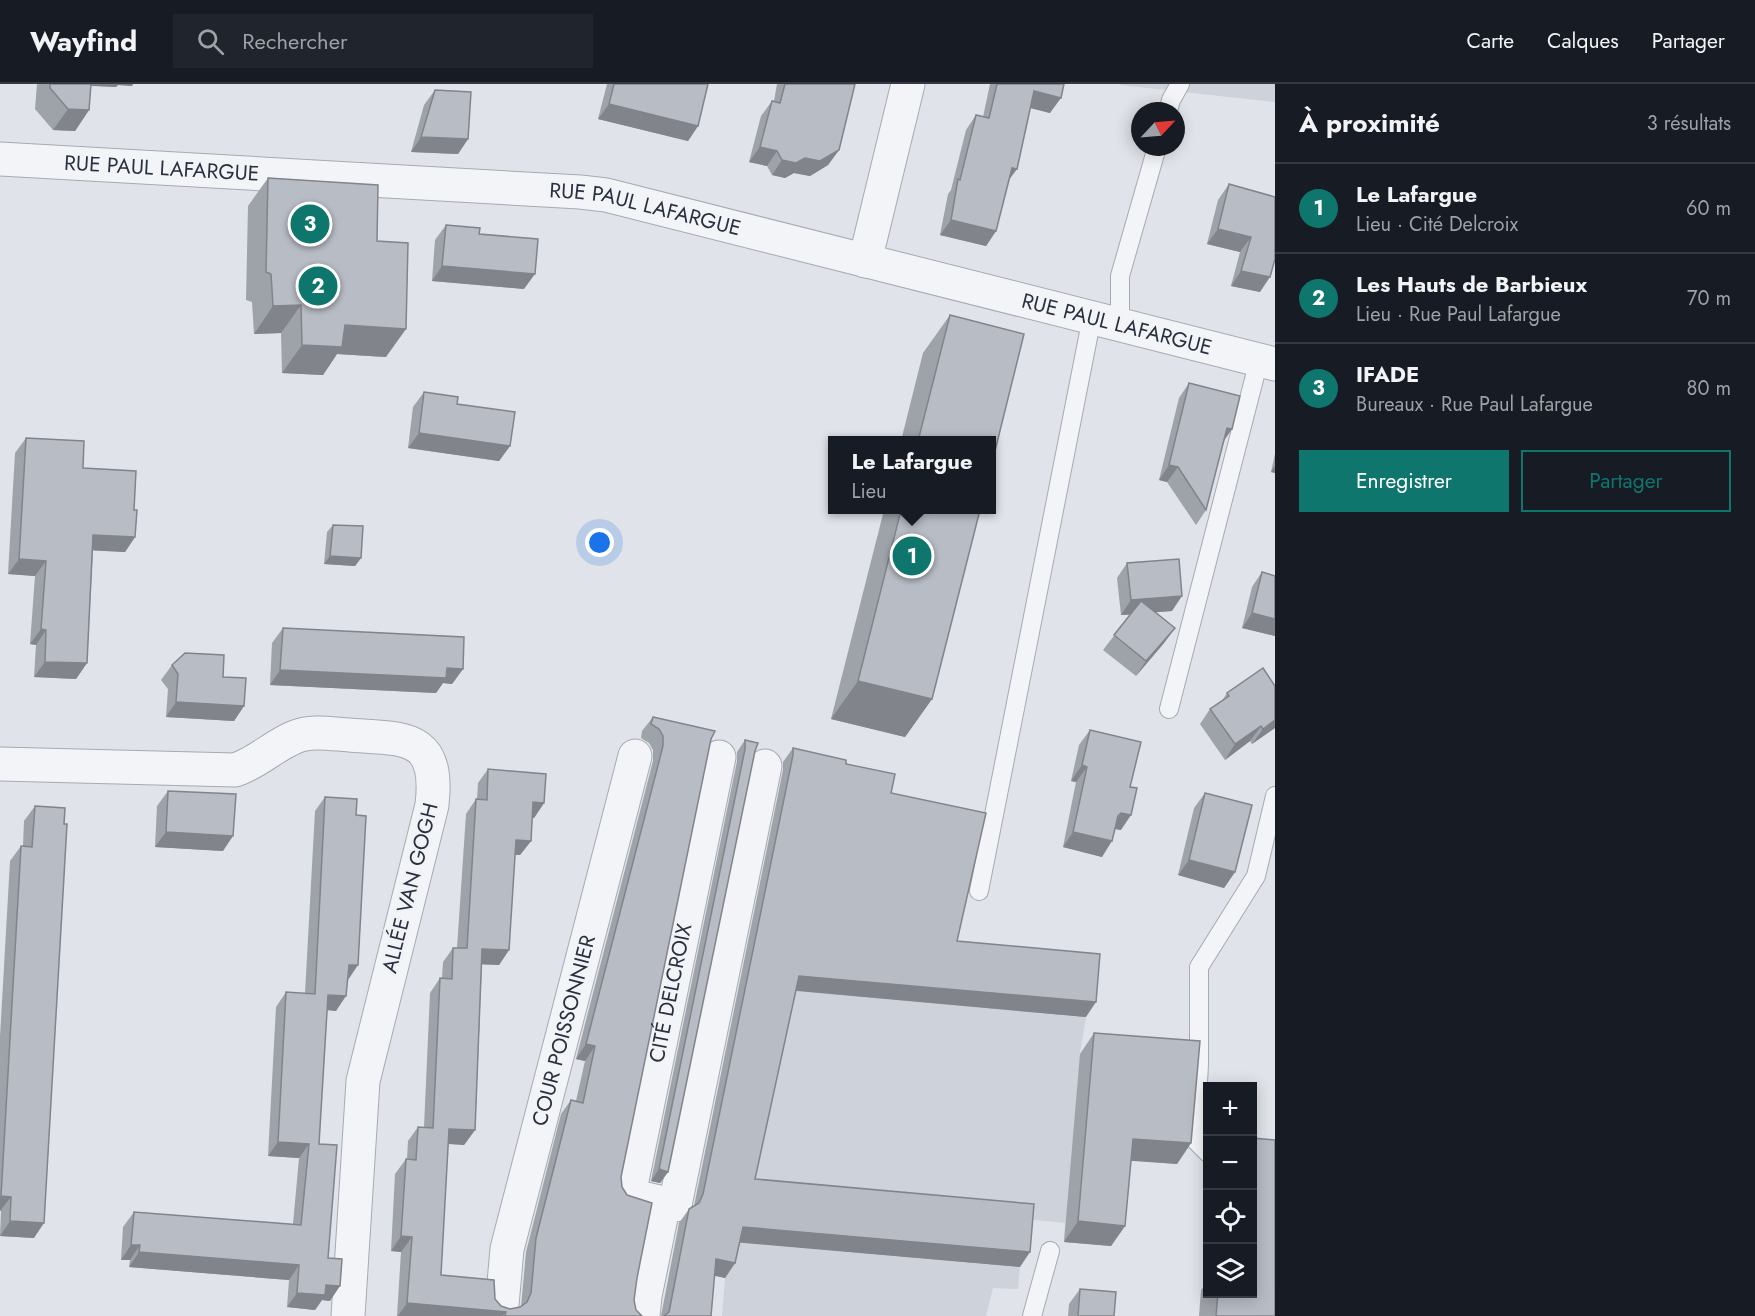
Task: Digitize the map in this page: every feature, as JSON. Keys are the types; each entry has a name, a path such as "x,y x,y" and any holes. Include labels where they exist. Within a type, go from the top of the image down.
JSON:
{"street":[{"path":"865,261 908,84"},
{"name":"RUE PAUL LAFARGUE","path":"0,159 606,195 1267,362"},
{"name":"ALLÉE VAN GOGH","path":"0,764 234,770 248,766 294,737 310,733 408,741 420,748 428,759 433,770 435,784 432,805 363,1080 348,1316"},
{"name":"COUR POISSONNIER","path":"502,1305 507,1249 635,756"},
{"name":"CITÉ DELCROIX","path":"664,1203 629,1196 719,757"},
{"path":"643,1316 664,1203 675,1205 765,766"}],"lane":[{"path":"1170,102 1180,84"},
{"path":"979,891 1106,321 1154,156"},
{"path":"1170,709 1267,362"},
{"path":"1203,1148 1195,1140 1199,1064 1199,967 1256,876 1275,796"},
{"path":"1032,1316 1050,1251"}],"shaded area":[{"path":"1275,84 1275,102 1120,85"},
{"path":"800,943 1086,1017 1080,1053 1128,1057 1064,1242 1065,1223 1024,1219 1018,1289 993,1288 986,1316 722,1316 725,1278"}],"building":[{"path":"50,84 91,84 89,110 68,109 50,88"},
{"path":"614,84 708,84 698,126 609,104"},
{"path":"785,84 855,84 839,150 820,161 805,158 796,163 782,160 777,151 760,147 772,101 780,103"},
{"path":"997,84 1064,84 1061,98 1034,91 1017,169 1012,168 996,231 951,220 958,179 960,180 976,115 989,118"},
{"path":"435,90 471,92 468,139 421,137"},
{"path":"268,178 378,185 377,241 408,243 406,329 345,325 342,347 302,345 301,305 273,306 271,274 266,272"},
{"path":"1229,184 1275,197 1275,259 1270,277 1241,271 1251,237 1218,229"},
{"path":"446,225 480,228 479,234 538,239 535,274 442,266"},
{"path":"950,315 1024,334 996,447 996,436 919,436"},
{"path":"1189,383 1240,396 1232,429 1227,428 1206,510 1178,467 1169,465"},
{"path":"424,392 458,397 457,404 515,412 510,446 419,433"},
{"path":"26,438 84,441 83,468 136,471 135,537 93,535 87,663 45,662 46,630 41,629 46,561 19,559"},
{"path":"900,514 979,514 932,699 858,681"},
{"path":"333,525 363,526 361,558 330,556"},
{"path":"1179,559 1182,596 1131,600 1127,563"},
{"path":"1262,572 1275,576 1275,619 1252,613"},
{"path":"1141,601 1175,628 1146,661 1114,635"},
{"path":"283,628 464,637 463,669 447,668 446,678 280,670"},
{"path":"185,653 224,655 223,677 246,678 244,706 176,702 178,674 172,665"},
{"path":"1263,668 1275,686 1275,720 1263,729 1261,726 1235,744 1210,709 1229,696 1227,693"},
{"path":"653,717 715,731 711,739 621,1177 622,1187 627,1195 652,1203 634,1300 636,1310 642,1316 505,1316 506,1312 407,1303 412,1237 401,1236 406,1159 416,1160 418,1127 433,1128 440,978 452,979 453,948 467,948 476,799 487,800 488,769 546,774 544,803 533,802 531,841 516,840 509,950 482,949 475,1130 449,1129 441,1275 494,1280 495,1299 501,1306 510,1309 520,1307 527,1302 531,1293 536,1238 571,1100 583,1103 595,1046 586,1044 663,746 663,736 659,729 651,724"},
{"path":"1090,730 1141,742 1130,787 1137,788 1131,815 1121,813 1118,816 1112,841 1073,832 1087,767 1082,765"},
{"path":"745,740 758,743 668,1172 659,1169"},
{"path":"793,748 846,760 846,764 895,774 891,793 986,813 957,941 1100,954 1096,1002 799,976 755,1179 1034,1204 1030,1252 743,1227 735,1263 716,1259 711,1316 664,1316 669,1312 689,1209 699,1203 703,1194"},
{"path":"168,791 236,794 233,836 166,832"},
{"path":"1205,793 1252,805 1235,872 1189,860"},
{"path":"325,797 357,799 356,815 366,816 358,965 349,965 346,996 328,995 319,1144 337,1145 328,1258 342,1259 340,1286 326,1285 325,1295 297,1293 299,1265 139,1252 140,1245 131,1245 134,1212 301,1225 309,1144 278,1142 286,992 315,994"},
{"path":"35,806 65,808 64,824 67,824 44,1223 10,1221 11,1197 1,1196 21,846 32,847"},
{"path":"1094,1033 1200,1041 1191,1143 1133,1139 1125,1226 1078,1221"},
{"path":"1257,1138 1275,1140 1275,1316 1216,1316 1218,1298 1257,1298"},
{"path":"1080,1289 1116,1292 1114,1316 1078,1316"}],"place":[{"name":"IFADE","path":"310,224"},
{"name":"Les Hauts de Barbieux","path":"318,286"},
{"name":"Le Lafargue","path":"912,556"}]}
